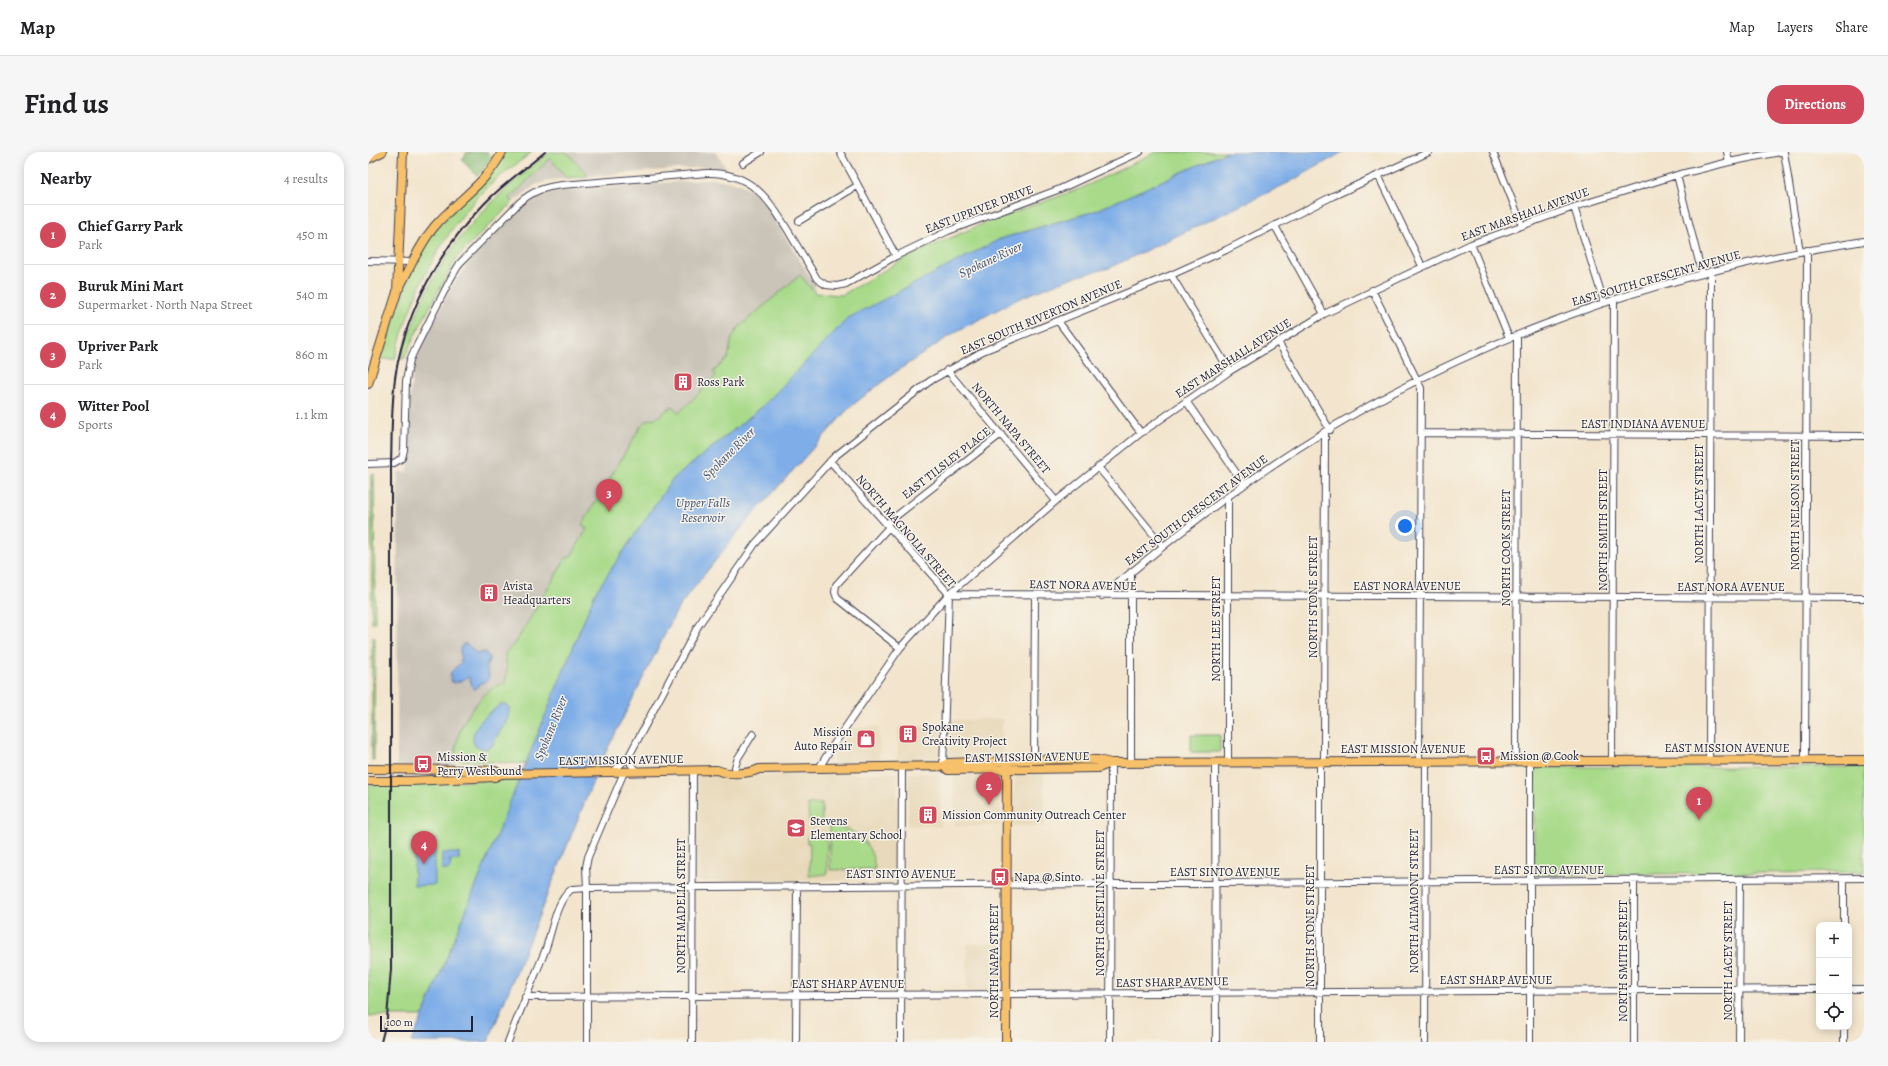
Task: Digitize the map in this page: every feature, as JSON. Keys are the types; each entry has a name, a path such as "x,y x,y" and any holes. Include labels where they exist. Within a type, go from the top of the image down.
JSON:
{"main road":[{"path":"368,159 382,152"},
{"path":"368,384 371,362 396,292 413,262 434,227 486,174 502,152"},
{"path":"396,292 400,260 401,154"},
{"name":"EAST MISSION AVENUE","path":"717,770 722,767 753,767 759,769 943,766 948,763 1007,760 1098,760 1111,763 1131,763 1864,760"},
{"name":"NORTH NAPA STREET","path":"1006,1042 1007,760"},
{"name":"EAST MISSION AVENUE","path":"943,766 948,770 1007,770 1098,768 1111,763"},
{"name":"EAST MISSION AVENUE","path":"368,769 474,770 495,771 502,774"},
{"name":"EAST MISSION AVENUE","path":"368,781 495,777 502,774 693,770 717,770 723,773 753,772 759,769"}],"street":[{"path":"743,163 761,152"},
{"path":"840,152 896,256"},
{"name":"EAST UPRIVER DRIVE","path":"368,464 396,463 402,457 406,381 410,360 451,278 465,257 524,198 535,191 549,186 707,173 719,173 738,178 754,186 769,202 817,279 826,285 837,286 846,284 896,256 959,226 1060,189 1140,152"},
{"name":"EAST SOUTH RIVERTON AVENUE","path":"612,772 629,756 698,626 755,544 830,461 930,381 983,351 1171,275 1429,152"},
{"path":"1494,152 1522,225"},
{"path":"1727,152 1729,162"},
{"name":"EAST MARSHALL AVENUE","path":"819,768 900,648 949,594 1056,501 1098,467 1141,433 1230,371 1324,314 1422,266 1471,244 1574,207 1677,176 1729,162 1780,152"},
{"path":"1784,152 1800,252"},
{"path":"1378,175 1422,266"},
{"path":"1677,176 1702,274"},
{"path":"799,222 857,186"},
{"path":"1574,207 1604,302"},
{"path":"1274,226 1324,314"},
{"name":"EAST SOUTH CRESCENT AVENUE","path":"1102,596 1163,546 1244,484 1327,431 1418,381 1510,338 1604,302 1710,271 1807,250 1864,241"},
{"path":"1471,244 1510,338"},
{"name":"NORTH NELSON STREET","path":"1805,760 1807,250"},
{"path":"368,261 400,260 413,262"},
{"name":"NORTH LACEY STREET","path":"1709,760 1710,271"},
{"path":"1171,275 1230,371"},
{"name":"NORTH ALTAMONT STREET","path":"1372,290 1418,381 1421,396 1420,597 1426,881 1425,1042"},
{"name":"NORTH SMITH STREET","path":"1612,761 1614,597 1614,299"},
{"path":"1058,321 1141,433"},
{"name":"NORTH COOK STREET","path":"1516,761 1518,335"},
{"path":"1278,342 1327,431"},
{"name":"NORTH NAPA STREET","path":"947,370 1056,501"},
{"path":"1186,401 1244,484"},
{"name":"NORTH STONE STREET","path":"1320,1042 1322,762 1327,431"},
{"name":"EAST INDIANA AVENUE","path":"1422,433 1518,435 1864,436"},
{"name":"EAST TILSLEY PLACE","path":"900,648 837,598 835,592 836,585 887,525 1001,434"},
{"name":"NORTH MAGNOLIA STREET","path":"830,461 949,594 943,766"},
{"path":"1098,467 1163,546"},
{"name":"NORTH LEE STREET","path":"1228,497 1228,762"},
{"path":"1131,572 1131,763"},
{"name":"EAST NORA AVENUE","path":"949,594 1102,596 1864,598"},
{"path":"1034,760 1035,595"},
{"path":"735,767 738,758 753,734"},
{"path":"629,756 630,762 637,771"},
{"path":"1530,761 1530,1042"},
{"path":"1215,762 1216,1042"},
{"name":"NORTH CRESTLINE STREET","path":"1110,1042 1111,763"},
{"path":"901,1042 902,766"},
{"name":"NORTH MADELIA STREET","path":"692,1042 693,770"},
{"path":"587,1042 588,997 586,867 588,857 624,772"},
{"name":"EAST SINTO AVENUE","path":"508,1042 525,997 544,956 564,899 572,889 692,886 1321,883 1864,878"},
{"path":"1844,879 1844,922"},
{"name":"NORTH SMITH STREET","path":"1634,880 1634,1042"},
{"name":"NORTH LACEY STREET","path":"1739,1042 1740,880"},
{"path":"796,1042 797,886"},
{"name":"EAST SHARP AVENUE","path":"525,997 1816,989"},
{"path":"1852,989 1864,989"},
{"path":"1844,1030 1844,1042"}],"shaded area":[{"path":"567,152 715,152 727,169 703,167 588,176"},
{"path":"550,158 567,178 551,180 535,185 513,202 510,198"},
{"path":"716,179 740,184 754,192 765,204 815,285 815,293 800,275 739,327 732,338 728,358 713,372 716,376 694,399 679,413 672,406 658,417 647,420 582,524 587,528 571,556 566,558 516,642 505,653 507,668 505,683 493,686 464,720 456,742 455,764 452,766 397,766 398,472 408,472 409,401 415,360 449,292 470,260 523,206 538,195 550,192"},
{"path":"1002,719 1002,757 950,758 948,753 949,720"},
{"path":"879,726 879,761 836,763 833,760 833,756 851,728"},
{"path":"941,726 939,757 934,760 897,761 898,727"},
{"name":"Stevens Elementary School","path":"897,773 896,880 696,881 697,776"},
{"path":"910,773 940,773 941,827 908,826 908,777"},
{"path":"954,773 993,774 1000,778 1001,825 955,827"},
{"path":"1044,773 1045,826 1013,826 1014,778 1019,774"},
{"path":"1002,943 1002,991 967,991 967,944"}],"green space":[{"path":"467,152 487,152 493,158 477,176 462,160"},
{"path":"504,152 532,152 487,188 455,225 441,246 418,290 401,336 395,359 381,359 412,268 429,238"},
{"path":"550,152 567,152 588,176 567,178 550,158 510,198 513,202 457,257 415,335 404,359 401,359 407,339 426,293 439,269 454,247 488,206 528,169"},
{"path":"1156,152 1227,152 1095,211 1000,239 763,406 672,480 595,593 527,764 455,760 458,735 461,728 474,707 488,691 493,687 505,683 507,668 505,653 516,642 566,558 571,556 587,529 582,525 641,426 647,420 658,417 672,406 679,413 716,376 713,372 728,358 732,338 739,327 800,275 815,293 842,295 907,257 989,221 1082,188"},
{"path":"371,474 374,474 375,623 372,623"},
{"path":"372,637 375,637 374,760 372,760"},
{"path":"1191,735 1220,735 1220,752 1191,752"},
{"path":"1537,767 1864,767 1864,872 1536,875 1534,871 1534,770"},
{"path":"520,779 423,1016 368,1016 368,785"},
{"path":"808,804 822,804 822,824 809,824"},
{"path":"830,826 848,830 862,838 871,852 875,869 830,870"},
{"path":"827,836 827,874 809,876 810,844 807,843 807,837"}],"water":[{"name":"Upper Falls Reservoir","path":"1227,152 1343,152 1288,183 1109,268 1071,278 1020,298 957,331 897,371 850,407 742,527 678,608 600,764 488,1042 411,1042 423,1016 595,593 672,480 763,406 848,318 1000,239 1095,211"},
{"path":"463,644 467,644 477,654 485,652 490,658 486,667 489,674 488,681 479,684 476,689 473,689 469,677 455,683 452,682 450,676 452,671 461,663 460,649"},
{"path":"502,704 509,707 509,716 506,723 491,747 476,747 473,741 473,735 480,722"},
{"path":"414,839 437,839 437,842 435,843 435,885 414,886"},
{"path":"442,853 459,853 459,860 449,860 451,862 449,870 442,870"}],"railway":[{"path":"381,1042 387,1018 391,969 391,463 392,406 396,372 408,325 417,303 440,260 454,240 485,203 545,152"}],"place":[{"name":"Ross Park","path":"683,382"},
{"name":"Upriver Park","path":"609,512"},
{"name":"Avista Headquarters","path":"489,593"},
{"name":"Spokane Creativity Project","path":"908,734"},
{"name":"Mission Auto Repair","path":"866,739"},
{"name":"Mission @ Cook","path":"1486,756"},
{"name":"Mission & Perry Westbound","path":"423,764"},
{"name":"Buruk Mini Mart","path":"989,805"},
{"name":"Mission Community Outreach Center","path":"928,815"},
{"name":"Chief Garry Park","path":"1699,820"},
{"name":"Stevens Elementary School","path":"796,828"},
{"name":"Witter Pool","path":"424,864"},
{"name":"Napa @ Sinto","path":"1000,877"}],"water label":[{"name":"Spokane River","path":"990,259"},
{"name":"Spokane River","path":"728,453"},
{"name":"Spokane River","path":"550,728"}]}
